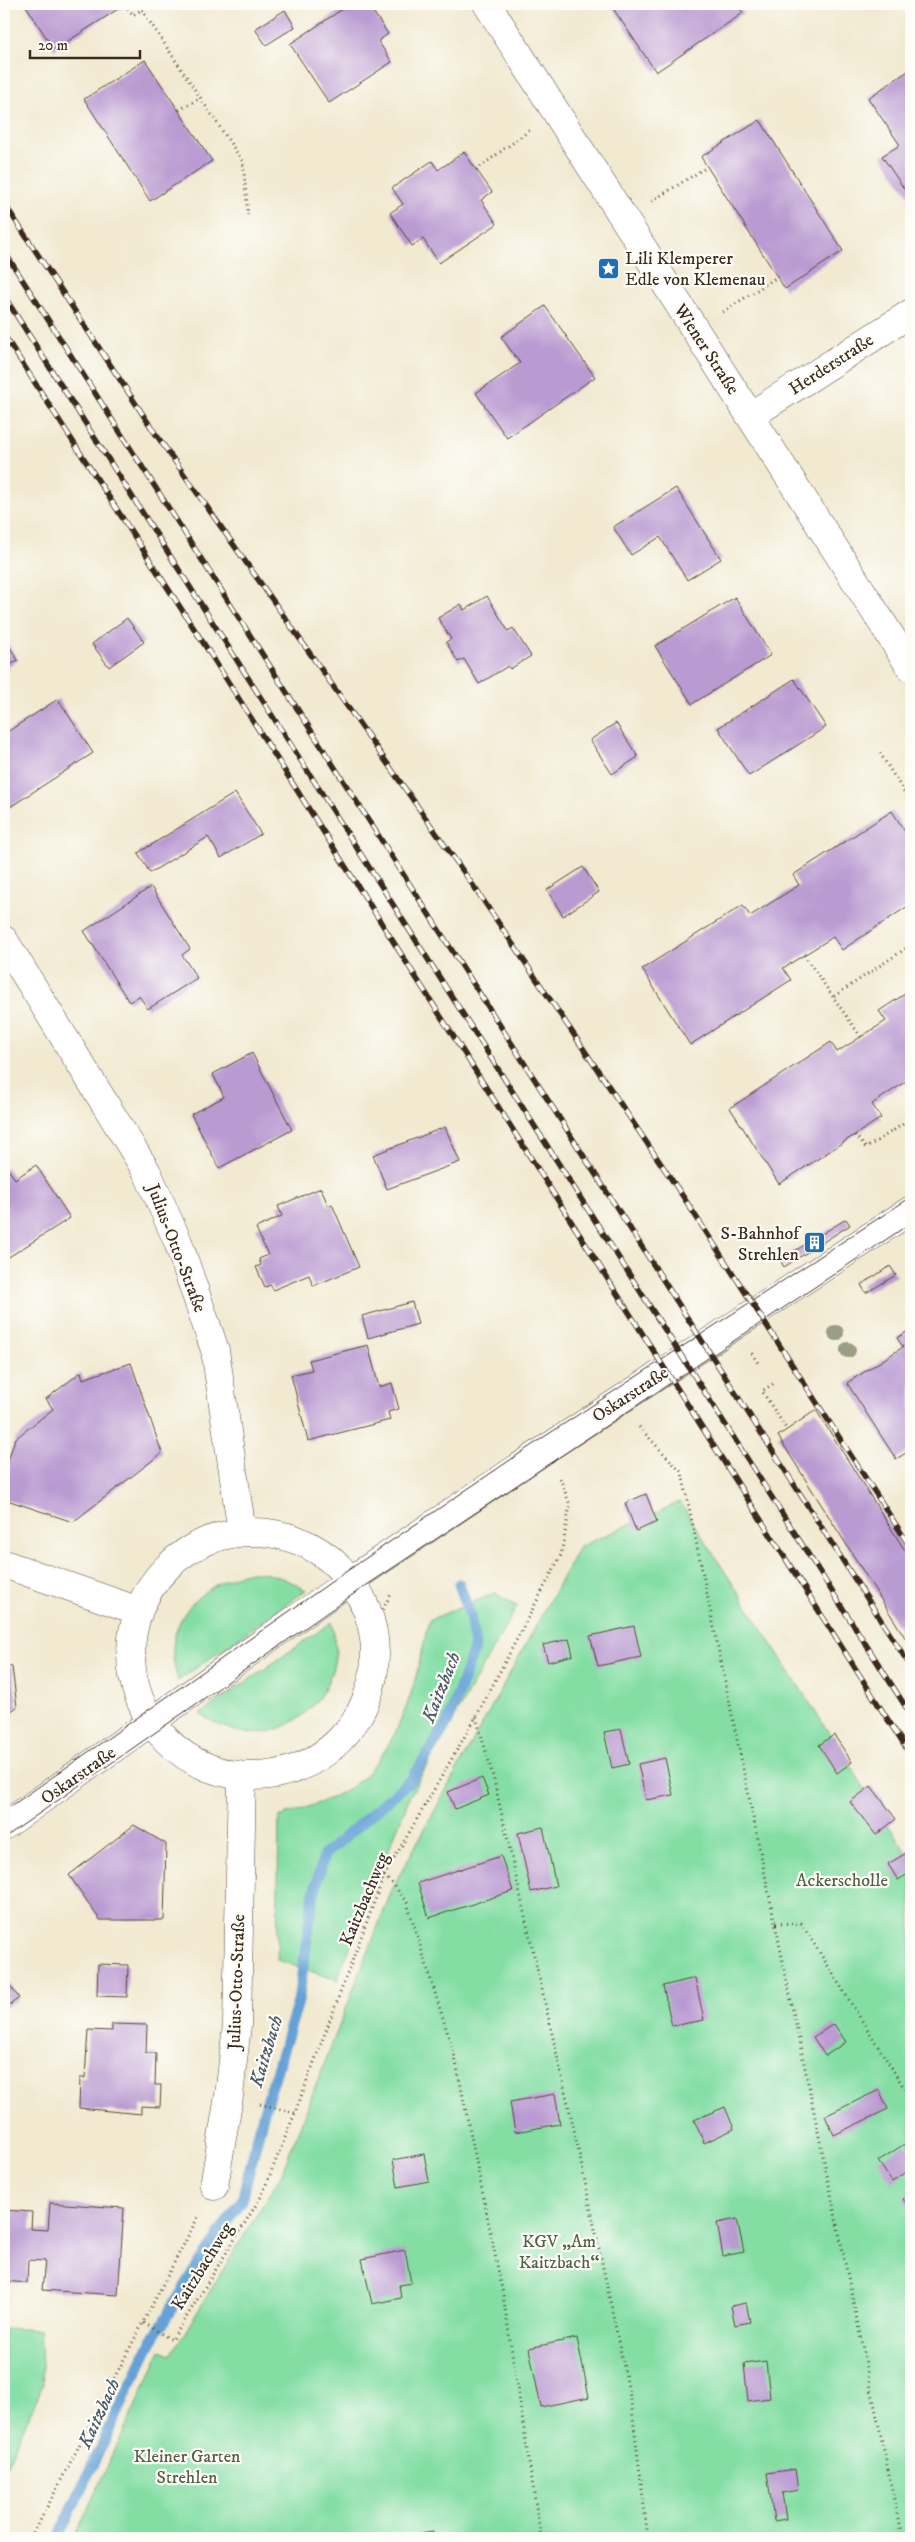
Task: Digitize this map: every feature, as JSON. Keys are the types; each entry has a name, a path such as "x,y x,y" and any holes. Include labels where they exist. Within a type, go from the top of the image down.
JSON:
{"street":[{"name":"Wiener Straße","path":"487,4 911,668"},
{"name":"Herderstraße","path":"750,416 911,313"},
{"name":"Julius-Otto-Straße","path":"4,940 147,1172 178,1242 215,1350 242,1532"},
{"name":"Oskarstraße","path":"4,1826 152,1723 351,1580 557,1441 911,1210"},
{"path":"242,1532 279,1535 315,1549 351,1580 358,1591 373,1626 376,1665 366,1702 346,1735 317,1759 281,1774 242,1776 211,1769 182,1753 152,1723 145,1712 133,1679 131,1644 139,1610 155,1581 179,1557 208,1540 242,1532"},
{"path":"4,1564 139,1610"},
{"name":"Julius-Otto-Straße","path":"214,2186 229,2096 237,2025 242,1776"}],"path":[{"path":"125,4 133,16 151,4"},
{"path":"142,10 243,162 248,215"},
{"path":"179,110 200,98"},
{"path":"476,170 556,111"},
{"path":"624,218 707,167"},
{"path":"695,330 777,277"},
{"path":"880,753 911,803"},
{"path":"833,997 911,945"},
{"path":"804,955 861,1037"},
{"path":"855,1135 866,1148 911,1118"},
{"path":"772,1384 762,1391 787,1430"},
{"path":"636,1424 648,1434 682,1473 902,2538"},
{"name":"Kaitzbachweg","path":"144,2322 172,2340 261,2197 384,1876 476,1717 561,1555 570,1505 557,1470"},
{"path":"476,1717 494,1776 566,2096 627,2382 648,2538"},
{"path":"384,1876 394,1884 407,1903 455,2057 502,2289 541,2538"},
{"path":"776,1924 801,1923 911,2098"},
{"name":"Kaitzbachweg","path":"31,2538 214,2186"}],"green space":[{"name":"KGV „Am Kaitzbach“","path":"680,1502 911,1860 911,2538 74,2538 161,2351 171,2355 281,2175 394,1885 579,1547"},
{"path":"251,1572 280,1577 306,1590 178,1681 173,1658 174,1641 178,1626 185,1612 207,1590 235,1576"},
{"path":"495,1593 517,1606 410,1796 337,1980 277,1960 279,1817 333,1797 353,1786 361,1779 389,1744 399,1725 414,1684 429,1620"},
{"path":"332,1622 336,1649 328,1683 308,1710 295,1721 280,1728 264,1732 246,1733 222,1726 200,1714"},
{"path":"4,2328 40,2330 43,2385 4,2471"}],"building":[{"path":"25,4 126,4 54,50"},
{"path":"350,4 368,4 388,34 378,41 392,62 329,103 290,44"},
{"path":"610,4 737,4 743,13 656,72"},
{"path":"285,10 295,27 266,45 255,29"},
{"path":"145,60 212,161 150,201 84,99"},
{"path":"911,69 911,199 882,156 900,145 868,98"},
{"path":"760,120 843,251 785,289 701,157"},
{"path":"464,152 492,192 481,200 497,224 439,263 423,239 412,246 390,213 403,204 392,188 432,161 438,170"},
{"path":"545,306 595,377 507,438 476,393 520,363 501,337"},
{"path":"676,488 721,559 687,580 660,537 631,555 613,527"},
{"path":"487,596 508,631 513,628 531,656 510,669 508,666 479,684 464,659 458,662 446,642 451,639 438,618 461,604 464,610"},
{"path":"735,597 771,655 692,704 655,646"},
{"path":"127,618 144,642 109,667 92,644"},
{"path":"4,638 18,660 4,669"},
{"path":"794,679 826,727 749,776 718,728"},
{"path":"58,699 93,753 4,811 4,734"},
{"path":"616,723 638,757 612,774 590,740"},
{"path":"235,793 261,834 221,858 208,837 150,873 138,853"},
{"path":"892,811 911,841 911,904 842,950 833,937 783,968 791,980 690,1045 642,969 743,905 750,916 799,885 793,875"},
{"path":"583,867 599,892 563,916 547,890"},
{"path":"151,887 190,949 182,955 197,978 148,1009 139,996 129,1002 84,931"},
{"path":"911,990 911,1078 872,1104 881,1118 779,1184 730,1108 831,1042 837,1052 886,1021 879,1011"},
{"path":"252,1053 292,1130 219,1168 191,1114 224,1097 213,1074"},
{"path":"445,1127 460,1162 387,1189 373,1155"},
{"path":"36,1165 70,1218 4,1260 4,1170 7,1168 15,1179"},
{"path":"321,1188 328,1206 332,1204 359,1267 313,1286 309,1275 273,1290 271,1285 265,1287 256,1267 261,1265 259,1259 268,1255 256,1228 282,1216 278,1206"},
{"name":"S-Bahnhof Strehlen","path":"846,1219 850,1225 784,1267 780,1260"},
{"path":"890,1266 896,1275 866,1293 861,1285"},
{"path":"412,1302 418,1324 368,1338 362,1316"},
{"path":"911,1329 911,1450 896,1459 847,1383 903,1347 897,1338"},
{"path":"368,1345 379,1387 392,1383 399,1409 388,1412 390,1420 308,1441 291,1375 312,1370 309,1360"},
{"path":"131,1363 162,1453 73,1522 4,1499 4,1473 15,1439 53,1409 46,1399 81,1372 83,1379"},
{"path":"816,1410 911,1560 911,1647 778,1436"},
{"path":"646,1494 657,1522 636,1531 625,1503"},
{"path":"634,1626 641,1657 598,1666 590,1636"},
{"path":"569,1639 573,1655 548,1662 543,1645"},
{"path":"4,1664 12,1667 17,1707 4,1716"},
{"path":"621,1729 629,1764 612,1768 604,1732"},
{"path":"834,1735 852,1762 837,1773 819,1745"},
{"path":"665,1758 673,1795 646,1800 638,1764"},
{"path":"482,1778 489,1795 455,1809 448,1792"},
{"path":"871,1786 896,1819 876,1835 850,1802"},
{"path":"134,1825 166,1844 164,1920 100,1920 69,1875"},
{"path":"543,1827 556,1886 531,1892 518,1833"},
{"path":"911,1850 911,1872 898,1880 888,1864"},
{"path":"501,1856 513,1891 429,1918 418,1883"},
{"path":"98,1964 128,1965 127,1997 97,1996"},
{"path":"4,1977 19,1998 4,2009"},
{"path":"695,1978 704,2020 672,2026 663,1986"},
{"path":"112,2024 147,2025 146,2053 156,2053 155,2085 161,2085 160,2107 141,2106 141,2114 79,2108 80,2078 85,2078 88,2030 112,2031"},
{"path":"834,2024 846,2042 825,2056 813,2037"},
{"path":"879,2090 888,2109 834,2135 825,2116"},
{"path":"555,2094 560,2124 515,2132 510,2102"},
{"path":"725,2107 734,2129 704,2143 694,2120"},
{"path":"906,2143 911,2150 911,2169 892,2182 878,2161"},
{"path":"424,2154 429,2181 398,2187 393,2160"},
{"path":"911,2193 911,2210 903,2199"},
{"path":"50,2203 124,2208 118,2295 42,2290 45,2261 28,2260 27,2283 4,2281 4,2210 32,2212 31,2229 48,2230"},
{"path":"737,2219 744,2252 723,2256 717,2223"},
{"path":"405,2250 411,2283 399,2285 401,2298 372,2304 362,2259"},
{"path":"746,2303 750,2322 735,2325 731,2306"},
{"path":"577,2338 589,2397 541,2407 529,2348"},
{"path":"766,2361 770,2398 748,2401 744,2364"},
{"path":"795,2469 798,2490 782,2493 786,2519 774,2521 767,2473"},
{"path":"433,2532 434,2538 402,2538 402,2537"}],"waterway":[{"name":"Kaitzbach","path":"58,2538 149,2346 195,2270 242,2200 264,2111 298,2002 313,1898 324,1855 412,1779 448,1722 475,1646 470,1615 459,1584"}],"tram line":[{"path":"4,1811 344,1573 544,1437 911,1197"},
{"path":"4,1838 358,1591 911,1223"}],"railway":[{"path":"4,203 155,433 477,891 684,1198 911,1548"},
{"path":"4,251 911,1667"},
{"path":"4,296 911,1715"},
{"path":"4,335 204,644 911,1756"}],"place":[{"name":"Lili Klemperer Edle von Klemenau","path":"609,268"},
{"name":"S-Bahnhof Strehlen","path":"815,1243"}],"park label":[{"name":"Ackerscholle","path":"842,1880"},
{"name":"Kleiner Garten Strehlen","path":"187,2466"}]}
